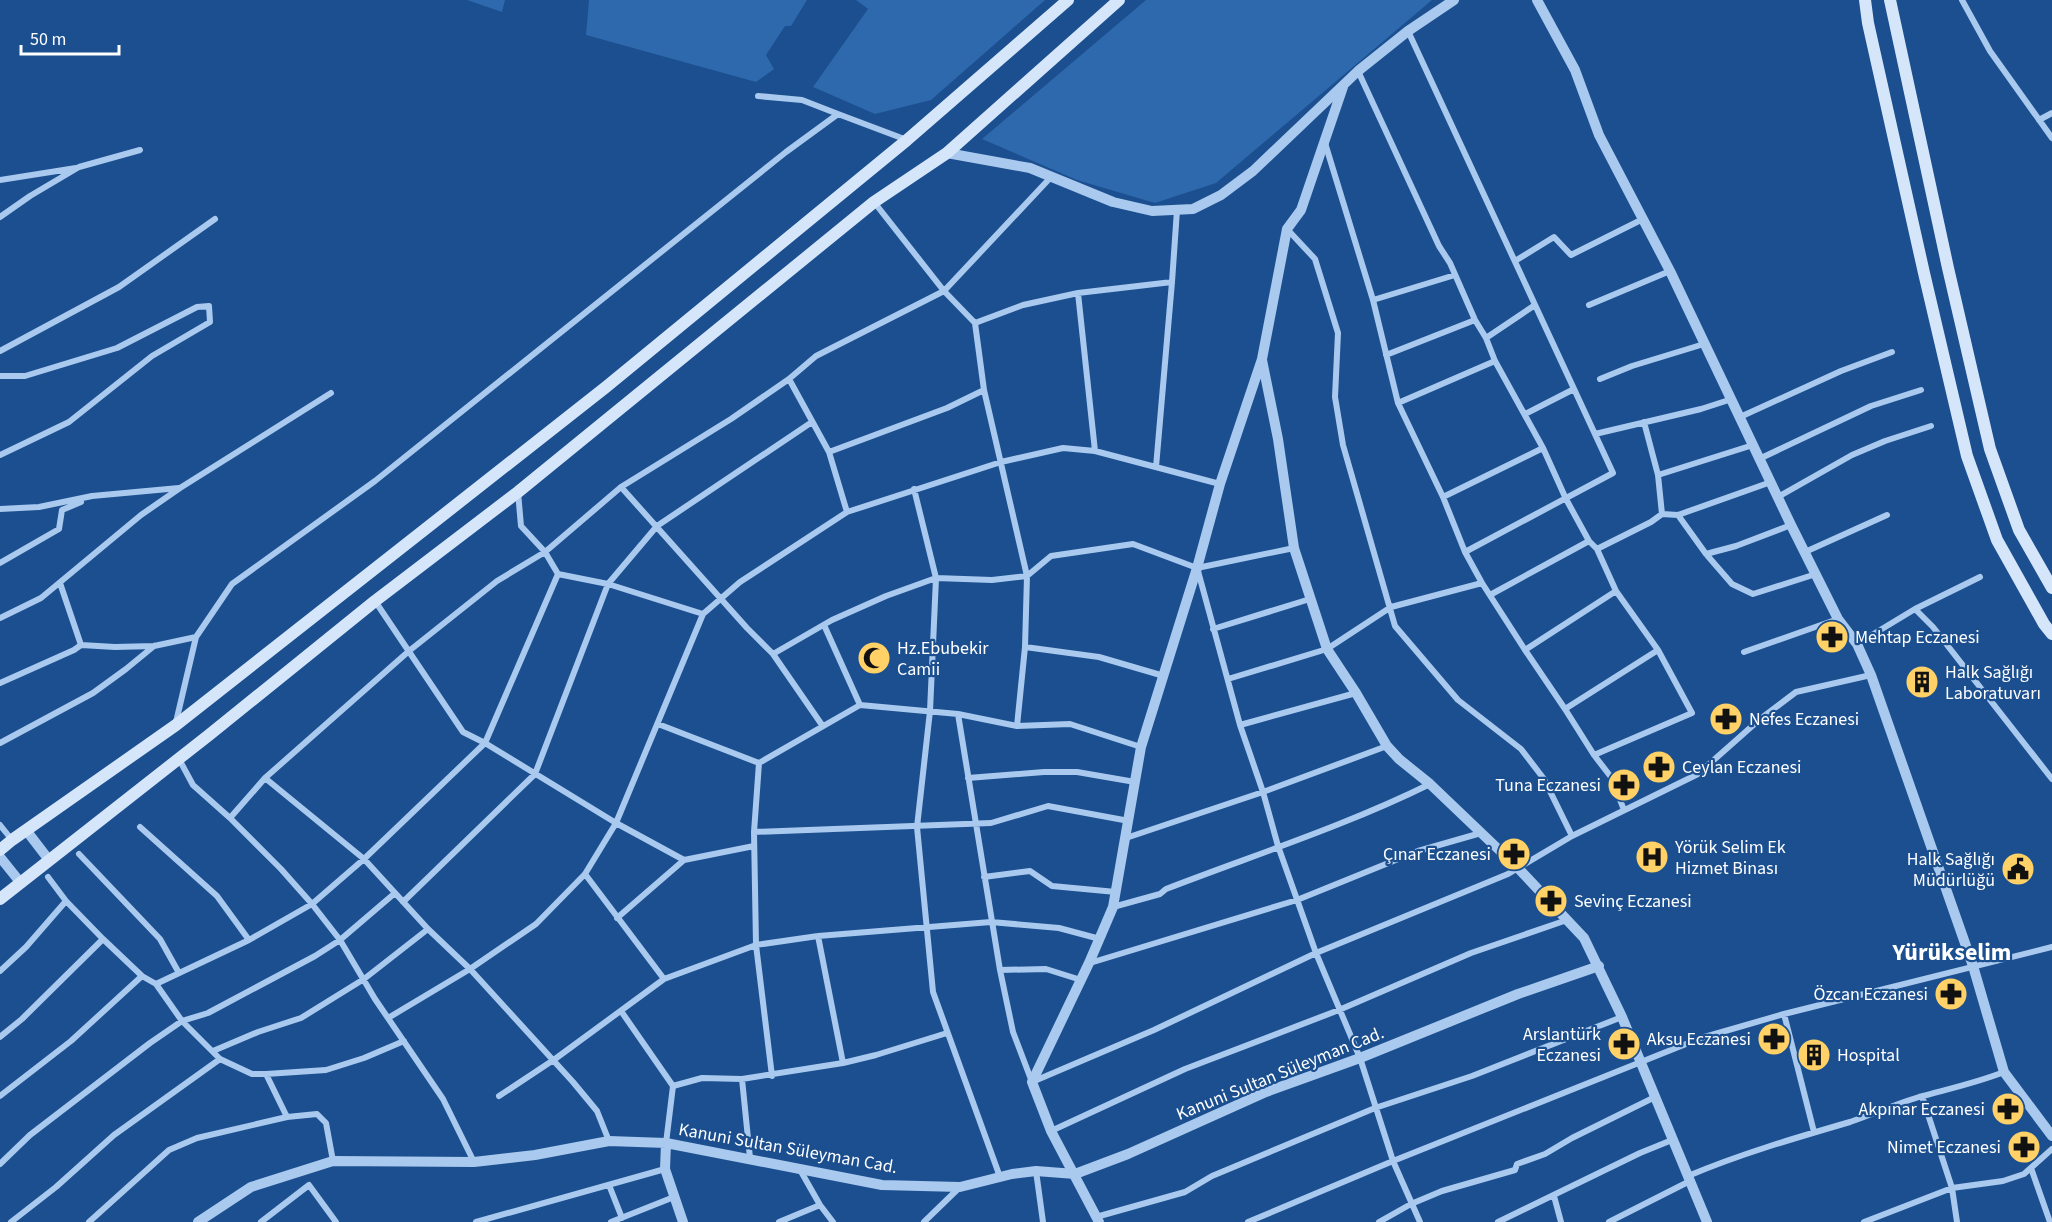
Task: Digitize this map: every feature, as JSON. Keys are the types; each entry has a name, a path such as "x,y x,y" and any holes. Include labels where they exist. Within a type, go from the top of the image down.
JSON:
{"main road":[{"path":"0,850 176,725 606,387 907,140 1068,0"},
{"path":"0,899 375,601 518,492 874,202 947,153 1119,0"},
{"path":"1865,0 1868,23 1967,456 1996,540 2052,634"},
{"path":"1890,0 1940,234 1990,449 2019,530 2052,588"}],"street":[{"path":"947,153 1030,168 1113,202 1152,211 1193,209 1221,195 1253,171 1358,71 1408,31 1454,0"},
{"path":"1537,0 1575,70 1599,135 1670,271 1791,525 1838,619 1857,644 1872,675 1973,966 2004,1072 2052,1136"},
{"path":"1962,0 1990,51 2052,138"},
{"path":"1408,31 1613,473 1465,552"},
{"path":"1358,71 1439,246 1486,338 1495,361 1543,448 1566,500 1589,541 1597,549 1616,591 1658,650 1692,713 1594,755"},
{"path":"1032,1082 1082,980 1113,907 1141,747 1197,568 1220,483 1262,359 1287,229 1301,210 1343,87"},
{"path":"758,96 802,100 907,140"},
{"path":"2039,120 2052,113"},
{"path":"176,725 196,637 232,584 375,481 776,160 838,114"},
{"path":"1324,140 1373,300 1398,403 1443,497 1465,552 1482,583 1594,755 1611,777 1624,810"},
{"path":"0,180 79,167 140,150"},
{"path":"0,217 79,167"},
{"path":"230,818 265,778 409,651 497,580 544,552 621,487 731,419 789,379 816,356 944,291 1051,177"},
{"path":"874,202 944,291 975,323 984,390 1027,576 1025,647 1017,726"},
{"path":"1156,467 1177,210"},
{"path":"0,351 119,287 215,219"},
{"path":"1515,261 1554,237 1571,255 1643,219"},
{"path":"1287,229 1315,259 1338,333 1335,397 1343,445 1395,626 1458,700 1521,749 1544,779 1572,837"},
{"path":"1589,305 1670,271"},
{"path":"1373,300 1455,275"},
{"path":"975,323 1023,305 1078,293 1172,282"},
{"path":"1078,293 1095,451"},
{"path":"1486,338 1535,305"},
{"path":"0,376 25,376 117,348 197,307 208,306 210,322 152,356 69,422 0,456"},
{"path":"1386,356 1475,320"},
{"path":"1600,379 1632,366 1704,344"},
{"path":"1740,417 1841,371 1892,352"},
{"path":"1262,359 1278,439 1294,548 1328,649 1387,746 1398,759 1430,784 1482,832 1584,938 1622,1017 1707,1222"},
{"path":"1398,403 1495,361"},
{"path":"789,379 829,452 847,512"},
{"path":"1525,414 1574,389"},
{"path":"829,452 947,408 984,390"},
{"path":"1759,459 1871,406 1921,390"},
{"path":"0,618 41,597 141,515 180,488 330,393"},
{"path":"1595,434 1701,409 1732,399"},
{"path":"403,902 535,774 608,584 657,526 812,422"},
{"path":"1644,422 1658,474 1662,514"},
{"path":"1778,497 1852,455 1931,426"},
{"path":"1658,474 1753,445"},
{"path":"388,1018 470,969 536,924 585,874 616,823 703,614 740,582 847,512 1001,462 1063,448 1095,451 1220,483"},
{"path":"1443,497 1543,448"},
{"path":"1597,549 1662,514 1678,515 1772,482"},
{"path":"621,487 773,654 822,726"},
{"path":"0,509 39,507 92,496 180,488"},
{"path":"914,489 936,578 930,711 917,827 933,992 1000,1177"},
{"path":"518,492 520,526 544,552 558,574 608,584 703,614"},
{"path":"0,563 59,529 62,510 92,496"},
{"path":"1678,515 1706,554 1732,584 1753,594 1816,574"},
{"path":"1805,552 1887,515"},
{"path":"1706,554 1736,546 1791,525"},
{"path":"1490,595 1589,541"},
{"path":"773,654 824,625 886,596 936,578 992,580 1027,576 1051,556 1133,544 1197,568 1294,548"},
{"path":"1197,568 1240,725 1263,792 1278,846 1316,953 1360,1058 1393,1161 1420,1222"},
{"path":"156,984 249,940 312,904 364,859 485,743 558,574"},
{"path":"1857,644 1915,609 1980,577"},
{"path":"60,583 81,645"},
{"path":"1228,679 1328,649 1391,607 1482,583"},
{"path":"1525,650 1616,591"},
{"path":"1213,629 1310,599"},
{"path":"375,601 463,732 616,823 684,860"},
{"path":"1915,609 1933,627 2052,779"},
{"path":"1744,652 1838,619"},
{"path":"824,625 860,705"},
{"path":"0,683 81,645 154,646 196,637"},
{"path":"0,743 93,693 154,646"},
{"path":"1025,647 1099,657 1164,676"},
{"path":"1565,709 1658,650"},
{"path":"1032,1082 1154,1030 1316,953 1508,874 1572,837 1698,774 1759,720 1796,692 1872,675"},
{"path":"1240,725 1356,693"},
{"path":"759,763 860,705 958,714 1017,726 1070,724 1141,747"},
{"path":"958,714 991,922 1012,1032 1051,1131 1097,1220 1185,1192 1212,1176 1375,1108 1472,1076 1622,1017"},
{"path":"658,724 759,763"},
{"path":"1125,838 1263,792 1387,746"},
{"path":"178,759 193,785 281,869 340,940 388,1018 443,1099 474,1162"},
{"path":"759,763 754,832 756,945 772,1076"},
{"path":"968,778 1044,772 1077,772 1136,782"},
{"path":"265,778 364,859 428,929 470,969 555,1059 597,1111 609,1141"},
{"path":"1113,907 1160,894 1166,889 1376,810 1430,784"},
{"path":"754,832 991,823 1048,806 1129,821"},
{"path":"0,825 12,840"},
{"path":"140,827 217,896 249,940"},
{"path":"26,830 48,860"},
{"path":"1089,963 1297,900 1418,851 1482,832"},
{"path":"617,918 684,860 754,846"},
{"path":"79,854 160,939 179,973"},
{"path":"0,857 20,882"},
{"path":"984,877 1030,871 1052,886 1116,892"},
{"path":"585,874 664,979"},
{"path":"48,878 66,901 103,939 142,976 156,984 182,1021 220,1059 252,1074 326,1070 364,1058 404,1041"},
{"path":"0,1164 30,1135 182,1021 208,1013 340,940 395,893"},
{"path":"0,971 26,947 66,901"},
{"path":"1051,1131 1185,1069 1340,1010 1471,953 1567,920"},
{"path":"499,1096 555,1059 664,979 756,945 818,936 991,922 1059,927 1100,939"},
{"path":"213,1051 258,1032 302,1018 364,979 428,929"},
{"path":"818,936 843,1063"},
{"path":"0,1037 22,1019 103,939"},
{"path":"1248,1222 1393,1161 1701,1038 1784,1014 2052,947"},
{"name":"Kanuni Sultan Süleyman Cad.","path":"198,1222 250,1187 333,1161 474,1162 535,1155 609,1141 666,1143 882,1185 960,1187 1036,1171 1075,1174 1128,1154 1266,1092 1360,1058 1518,994 1599,966"},
{"path":"1000,970 1046,969 1082,980"},
{"path":"0,1096 71,1041 142,976"},
{"path":"621,1011 672,1086 665,1168 683,1222"},
{"path":"1784,1014 1814,1131"},
{"path":"672,1086 702,1078 742,1079 772,1076 843,1063 947,1033"},
{"path":"10,1222 56,1187 114,1135 220,1059"},
{"path":"1609,1222 1718,1164 1922,1096 1974,1084 2004,1072"},
{"path":"267,1074 287,1117"},
{"path":"742,1079 750,1158"},
{"path":"1922,1096 1952,1188 1957,1222"},
{"path":"1379,1222 1411,1204 1442,1191 1515,1170 1517,1164 1545,1154 1655,1097"},
{"path":"89,1222 169,1150 197,1138 287,1117 317,1114 326,1123 333,1161"},
{"path":"1498,1222 1672,1140"},
{"path":"1864,1222 1952,1188 2003,1181 2024,1174 2052,1149"},
{"path":"476,1222 665,1168"},
{"path":"798,1168 833,1222"},
{"path":"2031,1168 2050,1222"},
{"path":"300,1171 336,1222"},
{"path":"1036,1171 1042,1222"},
{"path":"261,1222 309,1185"},
{"path":"609,1185 622,1218"},
{"path":"924,1222 960,1187"},
{"path":"1554,1196 1561,1222"},
{"path":"611,1222 674,1197"},
{"path":"779,1222 820,1205"}],"shaded area":[{"path":"467,0 505,0 502,12"},
{"path":"589,0 807,0 791,26 785,26 766,55 774,69 756,82 586,35"},
{"path":"856,0 1045,0 931,100 875,114 813,87 868,9"},
{"path":"1146,0 1432,0 1216,183 1155,203 1077,180 982,139"}],"place":[{"name":"Mehtap Eczanesi","path":"1832,637"},
{"name":"Hz.Ebubekir Camii","path":"874,658"},
{"name":"Halk Sağlığı Laboratuvarı","path":"1922,682"},
{"name":"Nefes Eczanesi","path":"1726,719"},
{"name":"Ceylan Eczanesi","path":"1659,767"},
{"name":"Tuna Eczanesi","path":"1624,785"},
{"name":"Çınar Eczanesi","path":"1514,854"},
{"name":"Yörük Selim Ek Hizmet Binası","path":"1652,857"},
{"name":"Halk Sağlığı Müdürlüğü","path":"2018,869"},
{"name":"Sevinç Eczanesi","path":"1551,901"},
{"name":"Özcan Eczanesi","path":"1951,994"},
{"name":"Aksu Eczanesi","path":"1774,1039"},
{"name":"Arslantürk Eczanesi","path":"1624,1044"},
{"name":"Hospital","path":"1814,1055"},
{"name":"Akpınar Eczanesi","path":"2008,1109"},
{"name":"Nimet Eczanesi","path":"2024,1147"}],"district":[{"name":"Yürükselim","path":"1952,952"}]}
